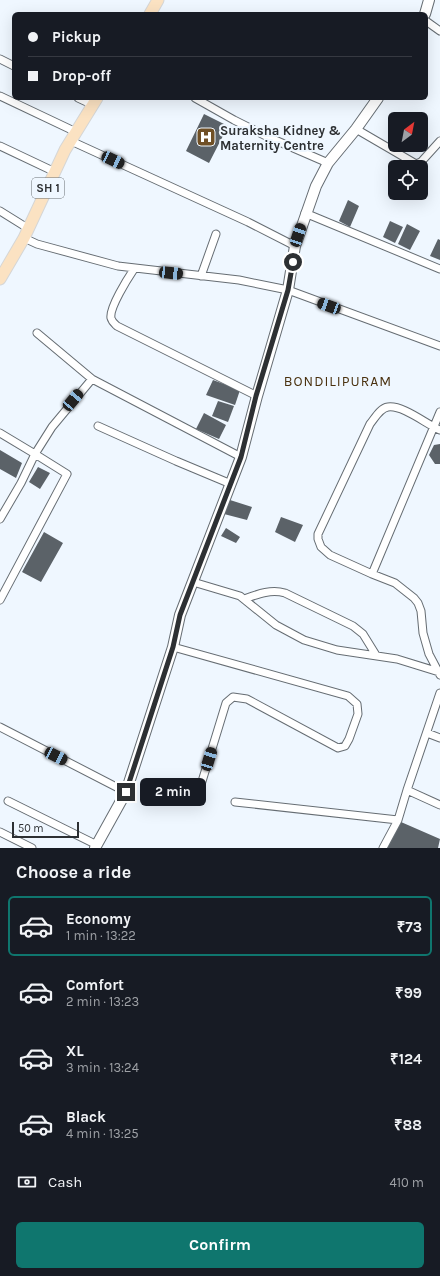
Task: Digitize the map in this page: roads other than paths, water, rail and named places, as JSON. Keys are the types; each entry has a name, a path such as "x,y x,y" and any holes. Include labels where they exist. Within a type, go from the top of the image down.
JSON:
{"main road":[{"path":"151,12 158,0"},
{"name":"SH 1","path":"0,279 26,234 73,136 95,102"}],"street":[{"path":"426,12 429,0"},
{"path":"428,22 440,31"},
{"path":"0,59 12,65"},
{"path":"0,96 73,136 295,246"},
{"path":"199,100 268,137 328,163"},
{"path":"8,801 96,846 126,792 173,647 180,615 241,457 256,396 288,290 295,246 306,213 316,186 328,163 356,129 377,100"},
{"path":"356,129 416,164 421,162 440,141"},
{"path":"0,146 55,172"},
{"path":"0,211 37,244 134,269 238,280 288,290 440,346"},
{"path":"306,213 440,269"},
{"path":"201,276 216,234"},
{"path":"134,269 118,296 111,313 113,322 117,326 256,396"},
{"path":"37,333 92,379 241,457"},
{"path":"0,519 43,439 92,379"},
{"path":"437,428 399,408 387,407 378,413 370,424 318,534 320,544 330,555 395,583 418,602 421,611 423,633 429,654 439,673"},
{"path":"372,574 437,428 440,412"},
{"path":"98,426 231,484"},
{"path":"0,433 67,474 0,600"},
{"path":"193,582 233,593 244,599 276,625 300,638 326,647 397,659 439,673"},
{"path":"244,599 269,591 279,591 285,593 353,626 363,634 376,655"},
{"path":"173,647 348,696 358,704 358,714 350,739 345,746 338,748 247,699 233,697 226,703 196,801"},
{"path":"383,848 398,820 440,693"},
{"path":"0,727 126,792"},
{"path":"427,733 440,738"},
{"path":"407,790 440,805"},
{"path":"235,802 398,820"},
{"path":"0,832 32,848"}],"place":[{"name":"Suraksha Kidney & Maternity Centre","path":"206,137"}],"district":[{"name":"BONDILIPURAM","path":"338,381"}]}
